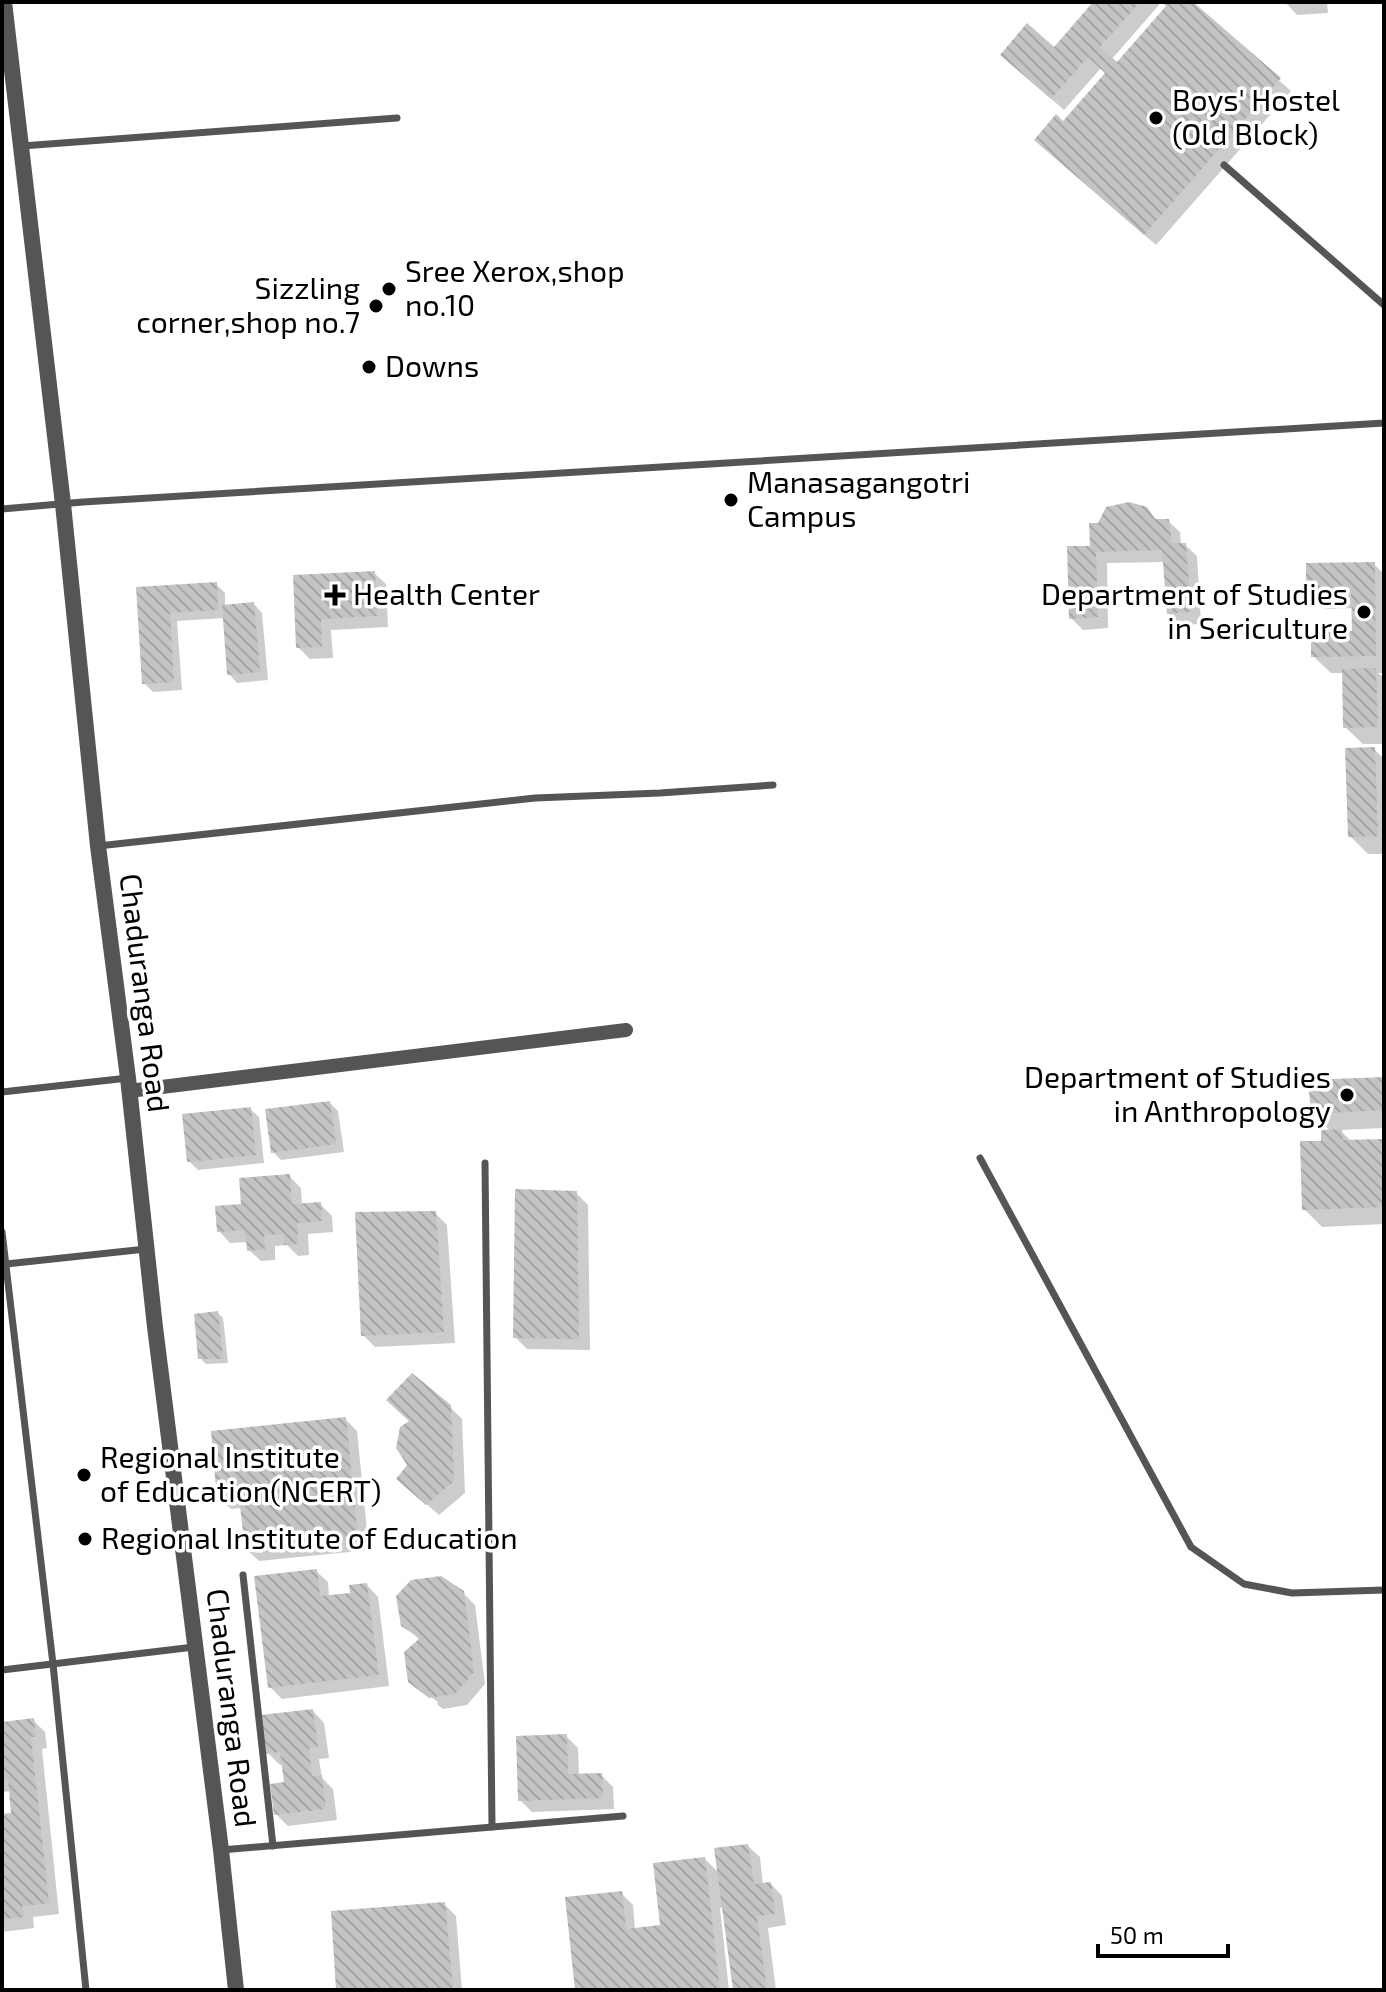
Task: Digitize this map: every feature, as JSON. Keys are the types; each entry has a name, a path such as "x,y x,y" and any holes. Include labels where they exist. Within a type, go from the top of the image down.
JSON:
{"street":[{"name":"Chaduranga Road","path":"4,2 63,504 98,846 236,1990"},
{"path":"128,1084 626,1030"}],"lane":[{"path":"22,146 397,118"},
{"path":"1224,165 1384,305"},
{"path":"2,509 1384,423"},
{"path":"98,846 535,798 773,785"},
{"path":"2,1092 128,1084"},
{"path":"980,1158 1191,1547 1244,1584 1292,1593 1384,1590"},
{"path":"485,1163 492,1827"},
{"path":"2,1232 53,1664 86,1990"},
{"path":"6,1264 146,1249"},
{"path":"243,1575 273,1846"},
{"path":"2,1670 195,1646"},
{"path":"221,1850 623,1816"}],"building":[{"name":"Boys' Hostel (Old Block)","path":"1093,2 1140,2 1100,47 1117,62 1166,6 1162,2 1193,2 1281,78 1144,235 1034,140 1056,114 1063,121 1105,73 1088,57 1051,99 1000,55 1027,23 1054,47"},
{"path":"1129,502 1147,507 1155,519 1169,519 1172,543 1186,543 1191,612 1167,614 1162,550 1096,552 1098,617 1069,619 1067,546 1090,546 1089,523 1098,523 1106,507"},
{"name":"Department of Studies in Sericulture","path":"1375,562 1376,656 1311,657 1311,632 1352,631 1351,591 1306,592 1306,563"},
{"name":"Health Center","path":"375,571 377,616 321,619 322,647 296,648 293,575"},
{"path":"217,582 218,610 170,613 174,682 142,684 136,587"},
{"path":"254,602 260,672 227,675 222,605"},
{"name":"Department of Studies in Sericulture","path":"1376,668 1378,727 1343,728 1342,669"},
{"path":"1375,747 1378,836 1348,837 1345,748"},
{"name":"Department of Studies in Anthropology","path":"1384,1077 1384,1110 1311,1114 1308,1080"},
{"path":"330,1101 336,1144 271,1153 265,1109"},
{"path":"251,1107 256,1155 187,1162 182,1114"},
{"path":"1342,1129 1343,1140 1384,1139 1384,1207 1302,1210 1300,1141 1321,1141 1321,1130"},
{"path":"290,1174 292,1204 321,1202 322,1221 297,1223 298,1244 284,1245 283,1234 264,1235 265,1249 247,1251 245,1230 217,1232 215,1206 241,1204 239,1178"},
{"path":"515,1189 577,1191 579,1339 513,1338"},
{"path":"436,1211 444,1332 361,1336 355,1212"},
{"path":"218,1311 223,1359 198,1359 194,1314"},
{"path":"412,1373 451,1405 454,1481 426,1505 396,1479 407,1465 396,1448 400,1427 409,1421 386,1400"},
{"path":"346,1417 358,1539 245,1551 239,1496 217,1499 211,1431"},
{"path":"317,1569 320,1596 350,1593 349,1585 367,1583 379,1675 268,1688 254,1576"},
{"path":"441,1576 464,1591 474,1672 455,1694 429,1698 408,1682 404,1652 420,1638 401,1626 396,1596 411,1580"},
{"path":"313,1709 318,1747 309,1748 312,1776 322,1775 326,1809 274,1815 270,1784 284,1782 280,1752 266,1754 261,1715"},
{"path":"34,1718 36,1737 31,1737 49,1903 22,1906 24,1917 2,1919 2,1814 11,1813 8,1779 2,1780 2,1722"},
{"path":"567,1734 568,1774 602,1773 603,1798 518,1801 516,1736"},
{"path":"748,1844 754,1884 771,1882 775,1914 757,1916 767,1990 733,1990 714,1848"},
{"path":"705,1857 720,1990 575,1990 565,1897 622,1891 626,1929 660,1925 653,1863"},
{"path":"445,1902 453,1990 336,1990 331,1911"}],"place":[{"name":"Boys' Hostel (Old Block)","path":"1156,118"},
{"name":"Sree Xerox,shop no.10","path":"389,289"},
{"name":"Sizzling corner,shop no.7","path":"376,306"},
{"name":"Downs","path":"369,367"},
{"name":"Manasagangotri Campus","path":"731,500"},
{"name":"Health Center","path":"335,595"},
{"name":"Department of Studies in Sericulture","path":"1364,612"},
{"name":"Department of Studies in Anthropology","path":"1347,1095"},
{"name":"Regional Institute of Education(NCERT)","path":"84,1475"},
{"name":"Regional Institute of Education","path":"85,1539"}]}
